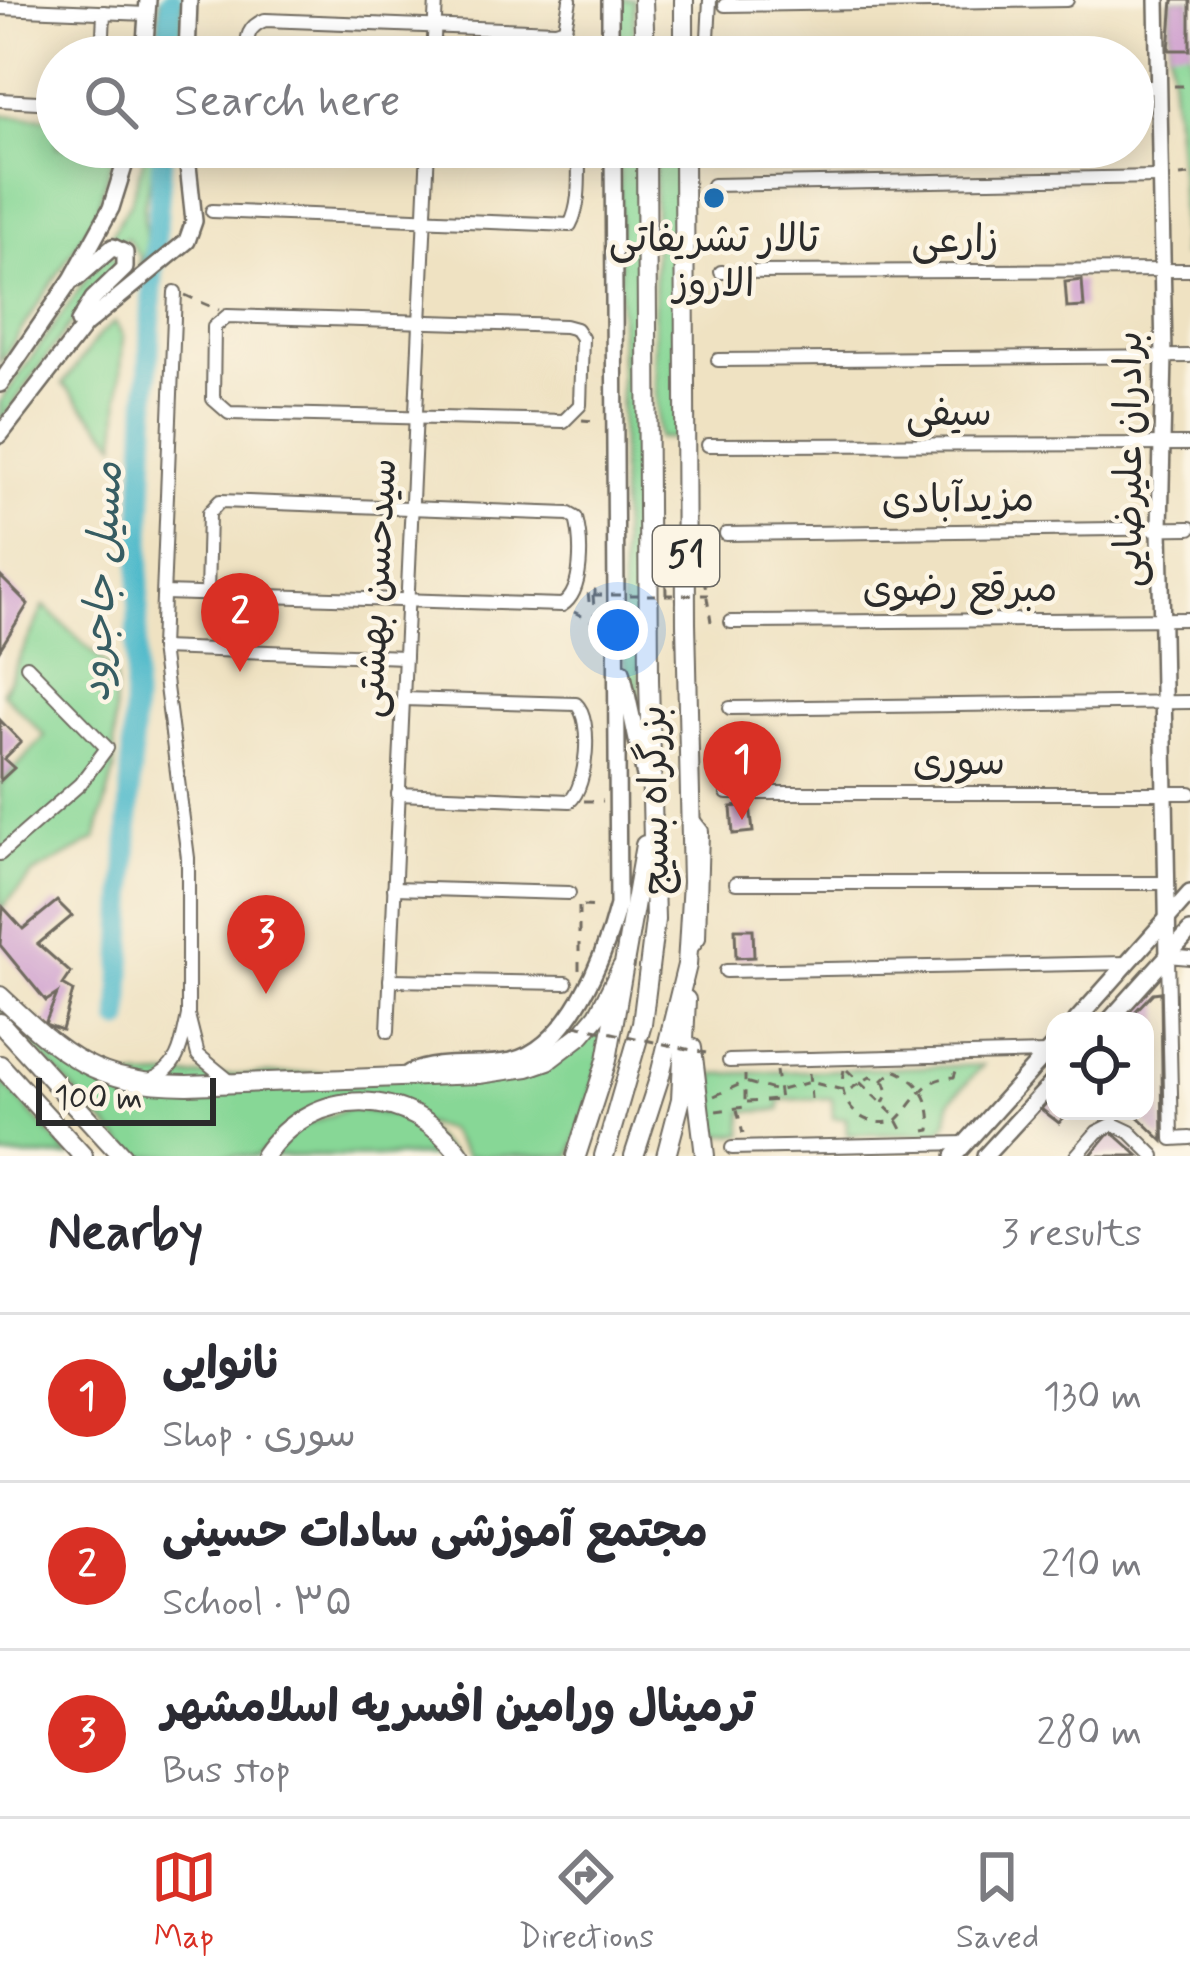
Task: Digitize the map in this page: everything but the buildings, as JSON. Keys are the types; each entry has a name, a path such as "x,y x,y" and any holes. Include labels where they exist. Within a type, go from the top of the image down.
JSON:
{"highway":[{"path":"643,0 644,36"},
{"path":"684,0 684,36"},
{"name":"بزرگراه بسیج","path":"604,1156 632,1070 651,971 655,920 646,168"},
{"name":"بزرگراه بسیج","path":"634,1156 659,1079 688,958 691,818 684,168"},
{"path":"576,1156 607,1060 652,810"},
{"path":"667,1156 681,1099 688,958"},
{"path":"0,996 70,1058 105,1074 142,1082 395,1078 508,1071 548,1060 590,1026 622,967"},
{"path":"686,1021 695,1059 705,1156"},
{"path":"0,1023 122,1156"},
{"path":"0,1065 83,1156"},
{"path":"264,1156 278,1137 311,1114 338,1104 374,1100 426,1120 461,1156"}],"main road":[{"path":"189,36 190,0"},
{"path":"610,0 610,36"},
{"name":"برادران علیرضایی","path":"1157,0 1166,86 1159,177 1168,956"},
{"path":"0,384 63,291 111,208 123,168"},
{"path":"65,346 101,308 187,241 194,220 189,168"},
{"path":"395,1078 428,1065 510,1061 526,1055 559,1027 596,972 618,905 614,168"},
{"path":"0,435 93,299 125,268 125,253 113,248 105,251 63,291"},
{"path":"617,657 652,810"},
{"path":"1084,1012 1190,893"},
{"path":"1117,1012 1190,931"},
{"path":"953,1156 1046,1055"},
{"path":"985,1156 1046,1089"}],"street":[{"path":"434,36 436,0"},
{"path":"247,36 254,24 265,20 556,31 566,28 570,0"},
{"path":"708,36 710,0"},
{"path":"725,4 1067,0"},
{"path":"0,8 104,12 148,7"},
{"path":"103,36 104,12"},
{"path":"1154,86 1166,86"},
{"path":"0,100 36,102"},
{"name":"سیدحسن بهشتی","path":"388,1031 427,168"},
{"path":"212,211 570,225 575,218 578,168"},
{"path":"713,184 1159,177"},
{"name":"زارعی","path":"721,272 1190,270"},
{"path":"142,1082 159,1077 172,1065 180,1052 188,1015 188,858 161,648 175,292"},
{"path":"227,316 420,325 576,329 582,338 580,405 564,422 229,413 213,399 214,327 227,316"},
{"path":"718,360 1190,356"},
{"name":"سیفی","path":"708,445 1190,444"},
{"path":"164,593 562,605 576,589 579,529 576,518 220,501 208,513 206,594"},
{"name":"مزیدآبادی","path":"726,534 1190,528"},
{"name":"مبرقع رضوی","path":"730,622 1190,619"},
{"path":"161,648 405,656"},
{"path":"0,854 80,784 107,748 27,666"},
{"path":"398,794 570,801 581,788 586,720 576,704 403,699"},
{"path":"730,708 1190,702"},
{"name":"سوری","path":"727,793 1190,793"},
{"path":"736,883 1166,884"},
{"path":"394,888 569,893"},
{"path":"1190,958 1168,956 1172,1138 1190,1138"},
{"path":"726,971 1128,963"},
{"path":"390,980 566,983"},
{"path":"188,1015 198,1055 233,1084"},
{"path":"729,1061 847,1063 1046,1049"},
{"path":"1170,1054 1190,1054"},
{"path":"1076,1156 1097,1132 1113,1124 1130,1132 1154,1156"},
{"path":"733,1148 966,1143"}],"path":[{"path":"1166,86 1190,86"},
{"path":"1180,176 1190,176"},
{"path":"175,292 212,304 227,316"},
{"path":"664,537 666,595"},
{"path":"704,579 708,622"},
{"path":"589,602 588,590 595,590 595,623"},
{"path":"594,595 708,595"},
{"path":"562,605 595,623 617,619"},
{"path":"570,801 603,801"},
{"path":"569,893 581,906 599,907"},
{"path":"566,983 578,971 581,906"},
{"path":"574,1024 706,1053"},
{"path":"847,1063 842,1091 851,1110 869,1122 898,1120 921,1089 939,1077 954,1077 960,1055"},
{"path":"808,1059 811,1099"},
{"path":"745,1102 780,1100 775,1060"},
{"path":"715,1111 746,1107 745,1061"},
{"path":"847,1063 898,1120 903,1134 930,1130 930,1109 921,1089 894,1070 882,1081"},
{"path":"714,1096 745,1082 777,1091 810,1082 842,1091 870,1077 882,1081 888,1092 883,1105"},
{"path":"736,1108 743,1134"}],"green space":[{"path":"160,0 183,0 184,36 158,36"},
{"path":"616,0 634,0 635,36 618,36"},
{"path":"1171,0 1190,0 1190,255 1182,255 1169,50"},
{"path":"0,115 36,118 36,168 109,168 94,218 0,363"},
{"path":"141,168 153,168 144,208 145,253 138,268 140,257 127,238 106,244 131,201"},
{"path":"619,168 637,168 640,734 622,652"},
{"path":"655,168 676,168 678,438 658,438"},
{"path":"110,254 120,263 0,422 0,403 91,272"},
{"path":"115,322 123,336 117,443 63,384 100,334"},
{"path":"44,606 115,673 114,771 96,839 33,874 0,910 0,785 45,736 3,693"},
{"path":"616,991 592,1094 571,1156 467,1156 447,1130 336,1098 256,1156 135,1156 0,1010 0,1005 100,1079 546,1066"},
{"path":"983,1065 950,1101 947,1123 939,1133 847,1135 846,1118 833,1118 832,1098 780,1100 780,1110 743,1112 743,1134 717,1135 714,1074"},
{"path":"0,1079 70,1156 0,1156"},
{"path":"349,1108 412,1118 453,1156 271,1156 296,1129"}],"waterway":[{"name":"مسیل جاجرود","path":"170,36 171,0"},
{"name":"مسیل جاجرود","path":"120,1020 161,168"}],"place":[{"name":"تالار تشریفاتی الاروز","path":"714,198"},
{"name":"مجتمع آموزشی سادات حسینی","path":"240,672"},
{"name":"نانوایی","path":"742,820"},
{"name":"ترمینال ورامین افسریه اسلامشهر","path":"266,994"}]}
